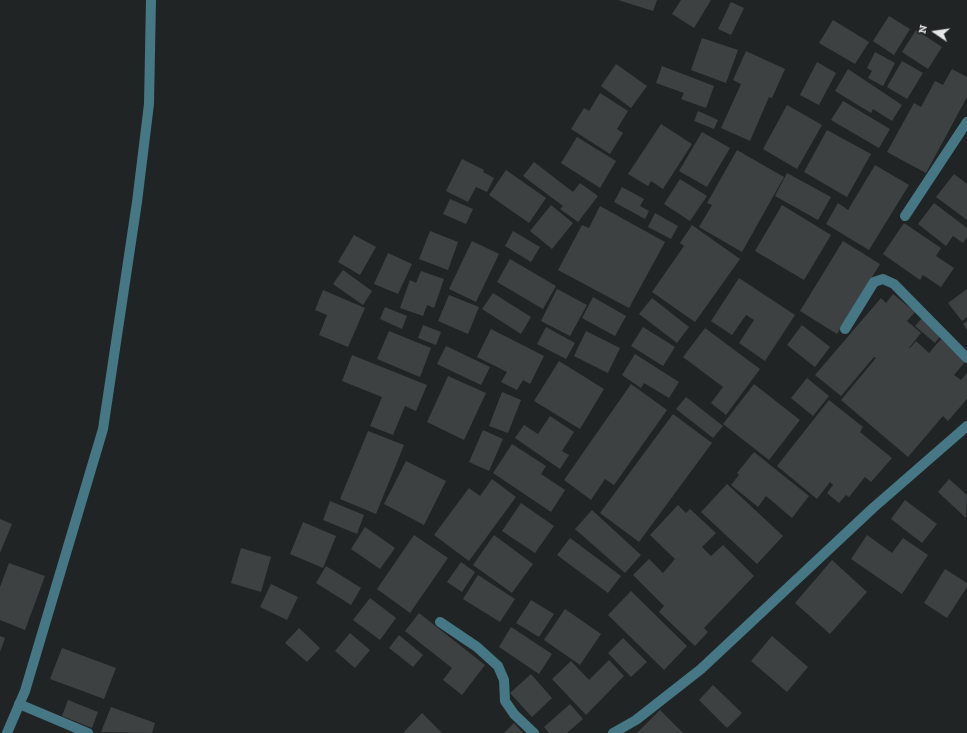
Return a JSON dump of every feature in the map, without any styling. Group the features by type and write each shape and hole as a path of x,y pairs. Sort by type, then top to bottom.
{"street":[{"path":"7,733 25,691 103,429 137,202 149,104 151,0"},
{"path":"905,216 967,122"},
{"path":"844,329 874,282 883,279 894,284 967,358"},
{"path":"612,733 636,720 702,669 873,508 967,426"},
{"path":"440,622 477,647 498,666 504,680 505,701 514,714 534,733"},
{"path":"20,704 88,733"}],"building":[{"path":"618,0 657,0 653,11"},
{"path":"681,0 711,0 694,28 672,14"},
{"path":"731,2 744,8 731,35 718,29"},
{"path":"889,16 910,29 894,55 873,41"},
{"path":"833,20 869,42 855,64 819,43"},
{"path":"916,30 942,47 928,69 902,52"},
{"path":"702,38 738,50 726,83 691,70"},
{"path":"746,51 785,69 772,98 769,97 750,141 721,128 741,84 733,80"},
{"path":"875,52 895,63 883,86 868,78 872,71 867,68"},
{"path":"902,61 923,73 907,99 887,87"},
{"path":"817,62 836,73 819,105 800,95"},
{"path":"616,64 647,86 631,108 601,86"},
{"path":"662,66 714,86 706,108 681,99 684,93 656,83"},
{"path":"848,69 902,105 892,121 873,109 871,113 835,91"},
{"path":"952,69 967,77 967,97 926,173 887,152 914,103 921,107 935,81 943,85"},
{"path":"600,93 628,111 617,129 623,133 610,154 571,129 584,108 589,111"},
{"path":"843,101 890,129 879,148 831,120"},
{"path":"787,105 822,125 797,169 763,149"},
{"path":"698,111 718,120 714,129 694,121"},
{"path":"661,124 692,144 663,189 651,181 648,186 628,174"},
{"path":"827,130 871,154 847,197 804,172"},
{"path":"702,132 730,148 707,187 679,171"},
{"path":"577,137 616,161 600,188 561,163"},
{"path":"737,150 784,177 742,252 699,227 712,205 707,203"},
{"path":"462,159 484,170 483,172 494,178 487,192 476,187 468,202 446,191"},
{"path":"534,162 573,192 580,183 598,196 578,222 560,209 563,206 523,176"},
{"path":"875,165 909,185 869,250 826,224 838,203 848,210"},
{"path":"506,170 546,198 529,223 489,195"},
{"path":"787,173 831,197 818,220 775,196"},
{"path":"954,174 967,184 967,220 936,197"},
{"path":"680,179 707,196 690,221 664,204"},
{"path":"622,187 644,199 640,206 649,211 645,219 614,202"},
{"path":"450,199 473,209 466,224 443,214"},
{"path":"934,203 967,228 967,237 963,243 953,236 946,246 918,224"},
{"path":"551,205 573,223 552,249 530,231"},
{"path":"782,205 831,235 804,280 755,251"},
{"path":"600,206 665,242 629,308 558,270 582,225 589,228"},
{"path":"655,213 678,226 671,239 648,227"},
{"path":"904,223 941,248 936,256 954,268 941,287 923,275 920,280 883,254"},
{"path":"692,225 740,259 695,322 652,292 684,246 680,243"},
{"path":"430,231 458,242 448,270 419,259"},
{"path":"513,231 540,247 531,262 505,246"},
{"path":"354,235 376,247 360,275 338,262"},
{"path":"472,241 499,254 476,302 449,289"},
{"path":"843,241 880,264 837,334 800,311"},
{"path":"388,253 412,264 398,294 374,284"},
{"path":"510,259 556,286 543,309 497,282"},
{"path":"343,270 372,291 363,305 333,284"},
{"path":"421,271 444,279 434,308 427,305 423,316 400,308 410,280 416,283"},
{"path":"739,278 795,315 765,361 739,343 754,320 746,315 732,335 711,321"},
{"path":"557,289 587,305 570,336 541,321"},
{"path":"967,289 967,317 962,321 948,303"},
{"path":"323,290 365,308 348,347 319,335 327,315 315,310"},
{"path":"493,293 531,317 521,334 482,309"},
{"path":"893,294 915,312 907,321 921,333 909,348 916,341 929,353 941,339 966,361 954,375 961,380 967,373 967,399 948,421 943,416 908,457 841,400 876,358 874,357 841,396 815,375 881,298 886,303"},
{"path":"449,295 479,307 468,334 438,321"},
{"path":"593,297 626,316 615,336 582,318"},
{"path":"652,298 689,327 677,343 639,314"},
{"path":"385,307 407,316 402,329 380,319"},
{"path":"922,318 942,334 935,343 915,326"},
{"path":"967,321 967,330 963,324"},
{"path":"423,325 441,332 436,345 418,338"},
{"path":"802,325 830,347 815,367 787,345"},
{"path":"546,327 575,343 566,359 537,344"},
{"path":"643,327 675,347 663,366 631,346"},
{"path":"705,328 760,369 726,415 711,403 723,387 683,357"},
{"path":"491,329 544,356 530,384 523,380 517,390 501,382 507,372 477,357"},
{"path":"389,331 431,348 420,377 377,359"},
{"path":"586,331 620,348 608,373 574,356"},
{"path":"446,346 490,367 481,385 437,364"},
{"path":"635,354 679,382 669,398 644,383 641,388 622,375"},
{"path":"352,355 427,385 416,411 405,406 393,435 370,426 382,397 342,381"},
{"path":"559,361 604,389 580,429 534,401"},
{"path":"448,376 486,393 464,440 427,422"},
{"path":"807,378 829,396 813,416 791,398"},
{"path":"631,384 667,410 614,485 605,479 591,500 564,480"},
{"path":"754,384 800,420 769,460 723,424"},
{"path":"502,392 521,400 508,433 489,426"},
{"path":"686,397 723,426 713,438 676,409"},
{"path":"829,400 863,427 860,432 892,458 871,482 865,477 849,497 846,495 839,503 827,493 833,485 830,482 817,499 777,466"},
{"path":"673,414 712,443 639,542 600,513"},
{"path":"550,416 574,432 562,451 569,455 560,469 515,438 524,425 538,434"},
{"path":"483,430 503,439 489,471 469,462"},
{"path":"368,431 404,445 376,514 340,499"},
{"path":"512,444 546,466 541,474 565,490 551,512 493,473"},
{"path":"754,452 809,496 792,518 766,496 758,507 731,485 739,475 737,473"},
{"path":"406,461 446,481 424,525 384,504"},
{"path":"492,479 516,497 469,561 434,535 469,488 480,496"},
{"path":"949,479 967,495 966,518 938,492"},
{"path":"727,484 783,536 757,564 701,512"},
{"path":"905,500 937,524 922,543 891,519"},
{"path":"330,501 364,515 357,534 323,520"},
{"path":"521,503 554,526 535,553 502,531"},
{"path":"678,505 686,513 690,509 716,533 702,547 711,556 723,545 754,576 704,628 708,632 695,646 659,612 664,606 633,575 649,559 663,573 675,559 650,535"},
{"path":"592,510 641,555 625,573 575,529"},
{"path":"0,519 12,524 0,553"},
{"path":"303,522 336,536 323,568 290,554"},
{"path":"365,527 395,548 380,569 351,549"},
{"path":"414,535 448,558 410,613 377,589"},
{"path":"494,535 533,564 512,593 473,565"},
{"path":"867,535 892,553 903,538 928,555 902,594 851,559"},
{"path":"570,538 621,576 608,593 557,555"},
{"path":"241,548 271,557 261,592 231,583"},
{"path":"832,560 867,592 830,634 795,603"},
{"path":"461,562 475,572 462,592 447,582"},
{"path":"9,563 45,576 25,630 0,620 0,587"},
{"path":"326,566 361,588 351,605 316,583"},
{"path":"945,569 967,583 967,587 947,618 924,603"},
{"path":"478,575 515,599 500,622 463,599"},
{"path":"271,584 298,597 287,620 260,607"},
{"path":"631,591 687,646 664,670 608,615"},
{"path":"370,598 396,618 380,640 353,620"},
{"path":"531,600 554,614 539,637 516,623"},
{"path":"565,609 601,634 580,665 544,640"},
{"path":"419,613 485,665 462,695 443,680 452,668 405,631"},
{"path":"511,627 552,654 539,674 499,647"},
{"path":"299,628 320,648 307,662 285,643"},
{"path":"350,633 370,650 355,668 335,651"},
{"path":"399,635 423,655 413,667 389,648"},
{"path":"0,636 5,638 0,652"},
{"path":"772,636 808,667 787,692 751,661"},
{"path":"623,638 647,662 631,677 608,653"},
{"path":"62,648 116,668 104,699 50,679"},
{"path":"609,660 624,676 586,715 552,679 571,661 589,680"},
{"path":"531,674 552,698 532,717 510,693"},
{"path":"713,685 742,713 727,728 699,700"},
{"path":"68,700 98,712 92,728 62,716"},
{"path":"570,704 583,719 567,733 549,733 544,727"},
{"path":"111,707 155,723 152,733 101,732"},
{"path":"660,710 683,733 637,733"},
{"path":"422,713 442,733 403,733"},
{"path":"514,723 523,733 504,733"}]}
